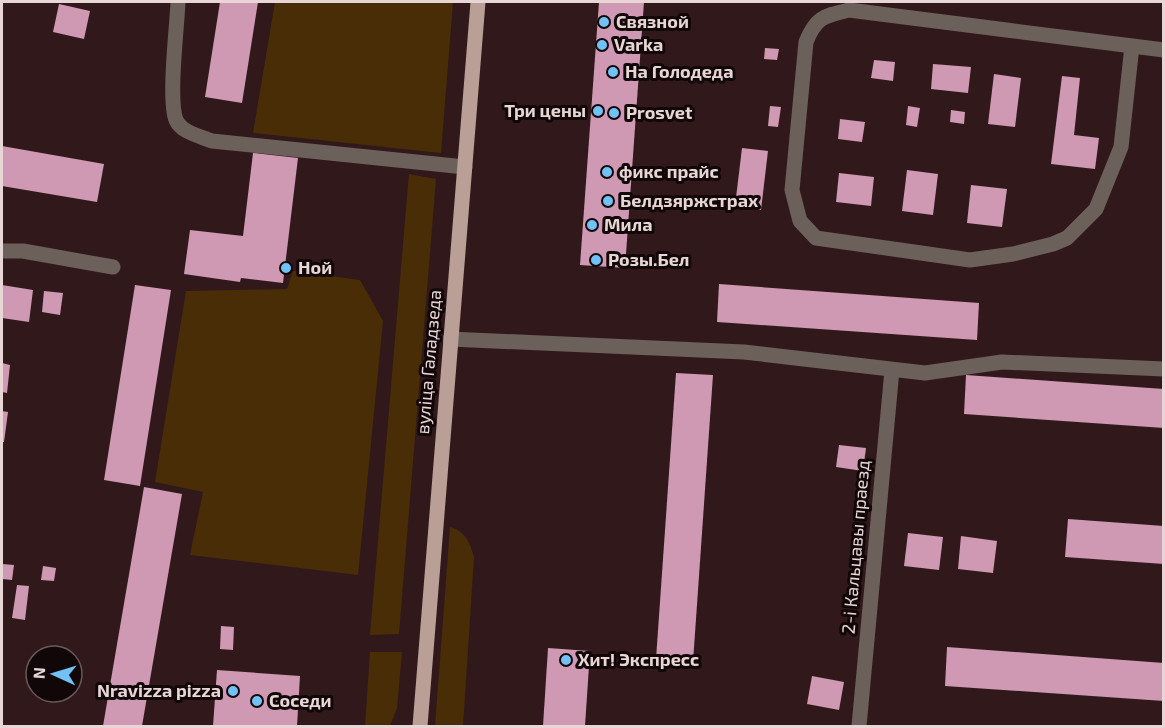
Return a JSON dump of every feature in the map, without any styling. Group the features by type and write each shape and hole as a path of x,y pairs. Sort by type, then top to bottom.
{"main road":[{"name":"вуліца Галадзеда","path":"420,726 478,2"}],"street":[{"path":"178,2 173,99 177,121 189,132 212,141 465,167"},
{"path":"1132,46 1121,147 1096,209 1067,238 1013,254 970,260 816,238 800,221 792,190 806,42 812,26 825,16 849,10 1164,50"},
{"path":"2,251 23,250 113,267"},
{"path":"450,339 744,352 925,374 1002,362 1164,369"},
{"name":"2-і Кальцавы праезд","path":"859,726 892,370"}],"shaded area":[{"path":"275,2 453,2 441,153 253,133"},
{"path":"409,174 436,179 399,634 370,635"},
{"path":"293,271 360,280 383,321 358,575 190,555 203,492 155,482 186,291 287,289"},
{"path":"450,527 460,531 466,538 474,557 463,726 435,726"},
{"path":"370,652 402,652 397,708 390,726 365,726"}],"building":[{"path":"220,2 258,2 242,103 205,97"},
{"path":"599,2 644,2 625,268 580,265"},
{"path":"59,4 90,11 84,39 53,32"},
{"path":"765,48 779,49 777,60 764,59"},
{"path":"874,60 895,62 893,81 871,78"},
{"path":"933,64 971,67 968,93 931,89"},
{"path":"994,74 1021,78 1015,127 988,124"},
{"path":"1062,76 1080,78 1074,135 1099,138 1095,169 1051,164"},
{"path":"770,106 781,107 778,127 768,126"},
{"path":"908,106 920,108 917,127 906,125"},
{"path":"951,110 965,112 964,124 950,122"},
{"path":"840,119 865,122 862,142 838,139"},
{"path":"2,146 104,164 97,202 2,186"},
{"path":"742,148 768,151 761,210 735,206"},
{"path":"253,153 298,158 283,283 241,278 240,282 184,274 190,230 243,236"},
{"path":"907,170 938,174 933,215 902,211"},
{"path":"839,173 874,177 871,206 836,202"},
{"path":"971,185 1007,189 1002,227 967,223"},
{"path":"719,284 979,303 977,340 717,322"},
{"path":"2,285 33,290 29,322 2,318"},
{"path":"135,285 171,290 140,486 104,480"},
{"path":"44,291 63,293 60,315 42,312"},
{"path":"2,363 10,365 7,393 2,392"},
{"path":"676,373 713,375 693,662 656,659"},
{"path":"966,375 1164,389 1164,428 964,414"},
{"path":"2,411 8,412 4,442 2,442"},
{"path":"839,445 866,448 863,471 836,467"},
{"path":"144,487 182,494 142,726 103,726"},
{"path":"1068,519 1164,526 1164,564 1065,557"},
{"path":"908,533 943,537 939,570 904,566"},
{"path":"961,536 997,541 993,573 958,569"},
{"path":"2,564 14,565 12,580 2,579"},
{"path":"43,566 56,568 54,581 41,580"},
{"path":"17,585 29,586 25,620 12,618"},
{"path":"221,626 234,627 233,650 220,649"},
{"path":"947,647 1164,663 1164,701 945,686"},
{"path":"548,648 590,651 585,726 543,726"},
{"name":"Соседи","path":"217,670 300,676 297,726 213,726"},
{"path":"812,676 844,682 839,710 807,704"}],"place":[{"name":"Связной","path":"604,22"},
{"name":"Varka","path":"602,45"},
{"name":"На Голодеда","path":"613,72"},
{"name":"Три цены","path":"598,111"},
{"name":"Prosvet","path":"614,113"},
{"name":"фикс прайс","path":"607,172"},
{"name":"Белдзяржстрах","path":"608,201"},
{"name":"Мила","path":"592,225"},
{"name":"Розы.Бел","path":"596,260"},
{"name":"Ной","path":"286,268"},
{"name":"Хит! Экспресс","path":"566,660"},
{"name":"Nravizza pizza","path":"233,691"},
{"name":"Соседи","path":"257,701"}]}
